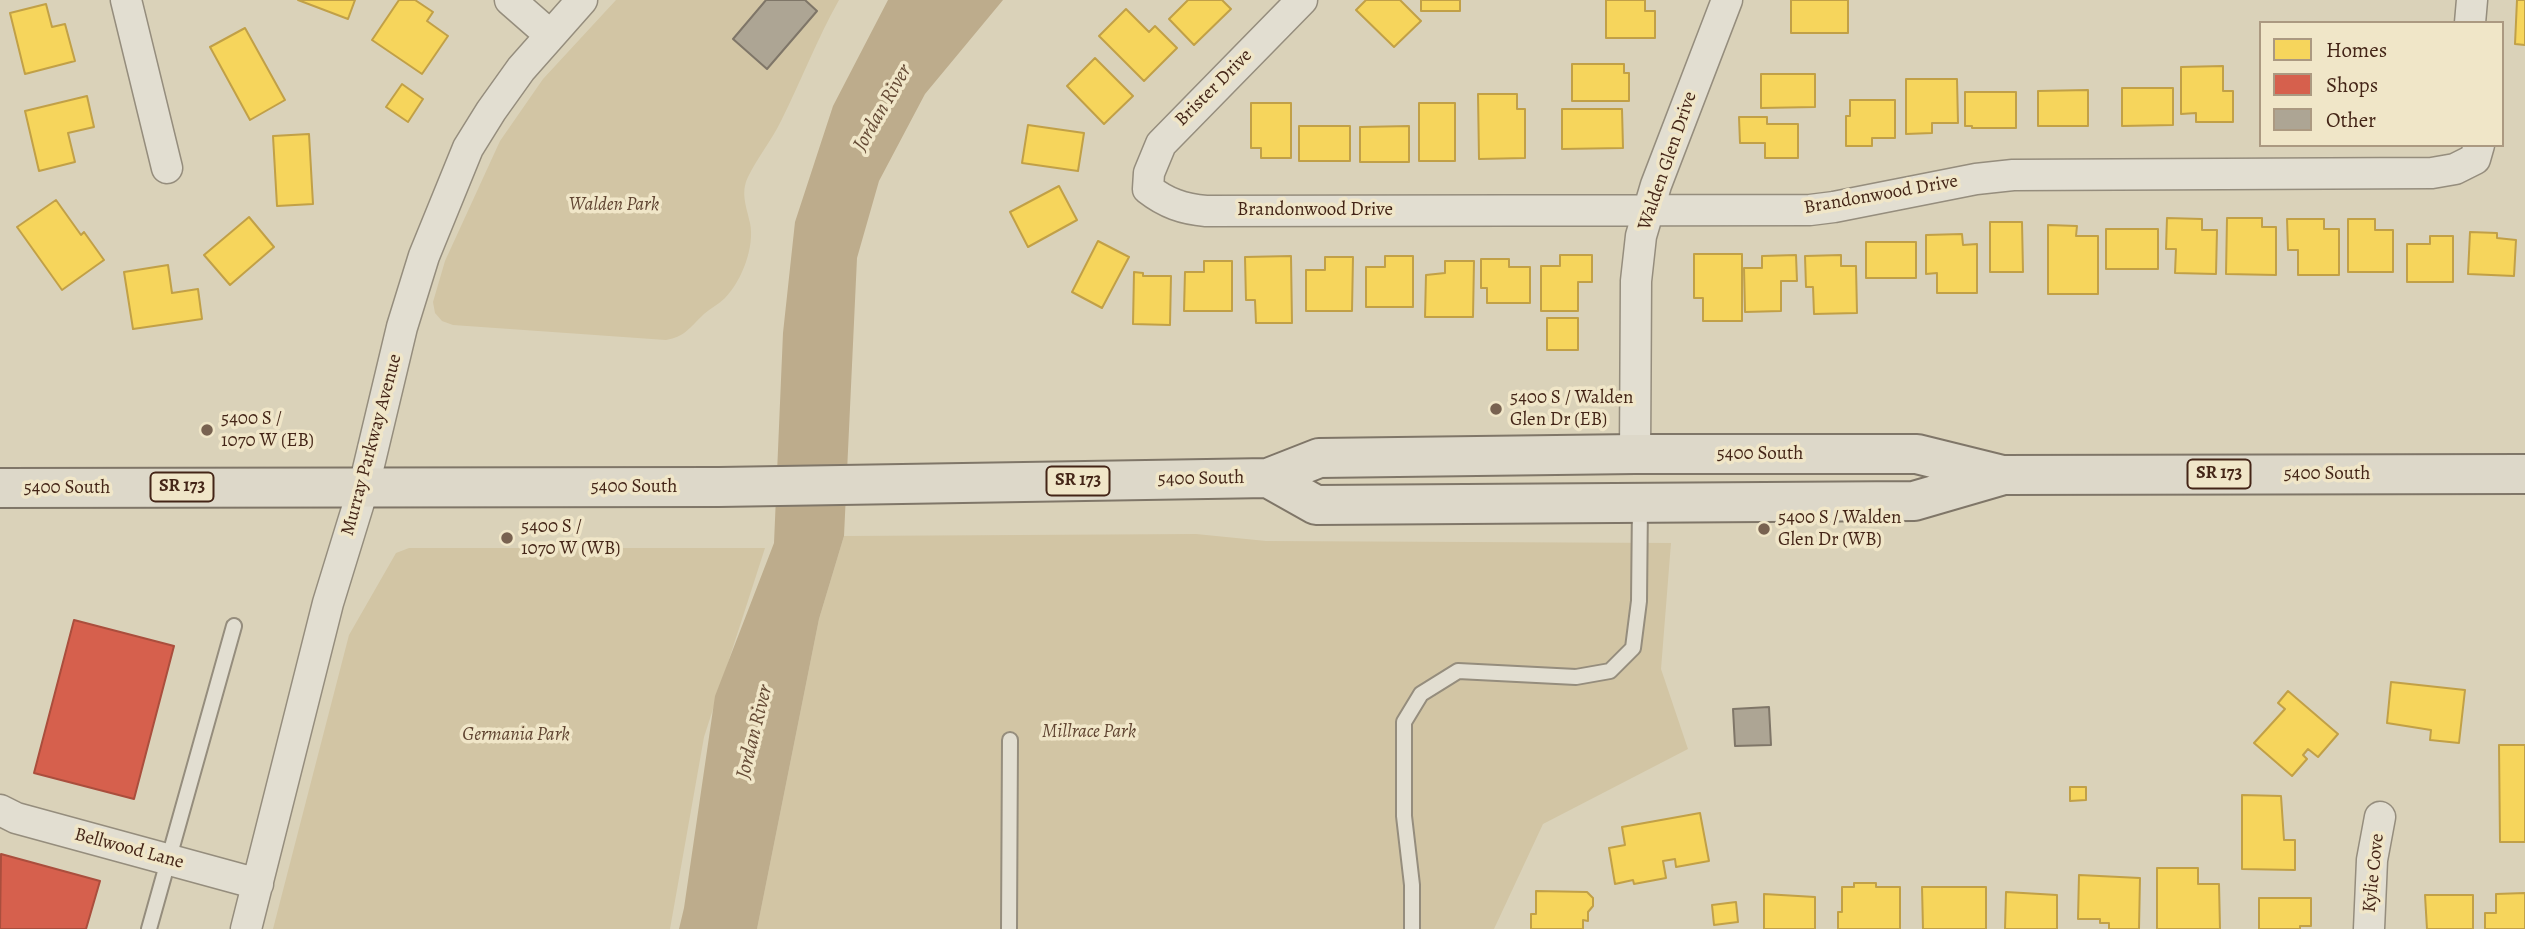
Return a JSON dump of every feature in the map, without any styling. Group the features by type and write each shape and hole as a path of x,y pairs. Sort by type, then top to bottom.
{"main road":[{"name":"5400 South","path":"0,488 719,487 1268,478 1319,458 1635,454 1917,454 2002,475 2525,474"},
{"name":"5400 South","path":"1268,478 1316,505 1640,504 1914,501 2002,475"}],"street":[{"path":"126,0 167,169"},
{"path":"510,0 550,35"},
{"name":"Murray Parkway Avenue","path":"246,929 328,603 364,486 402,327 424,256 468,148 521,69 582,0"},
{"name":"Brister Drive","path":"1148,189 1153,158 1171,132 1302,0"},
{"name":"Walden Glen Drive","path":"1635,454 1638,250 1648,210 1727,0"},
{"path":"2470,21 2472,0"},
{"name":"Brandonwood Drive","path":"1148,189 1175,205 1206,211 1822,209 1976,179 2040,173 2432,173 2466,165 2475,159 2478,147"},
{"name":"Bellwood Lane","path":"0,810 16,818 258,884"},
{"name":"Kylie Cove","path":"2369,929 2372,860 2380,817"}],"lane":[{"path":"1412,929 1412,885 1404,816 1404,722 1421,694 1458,671 1576,677 1610,671 1633,648 1639,601 1640,504"},
{"path":"149,929 234,626"},
{"path":"1009,929 1010,740"}],"green space":[{"name":"Walden Park","path":"616,0 839,0 781,121 746,183 744,195 751,242 742,273 725,298 687,331 666,340 453,325 442,321 435,313 433,302 445,261 500,141 543,79"},
{"name":"Millrace Park","path":"1196,534 1266,541 1671,543 1661,669 1688,749 1543,824 1494,929 757,929 819,619 844,536"},
{"name":"Germania Park","path":"409,548 765,548 704,737 670,929 273,929 349,635 396,553"}],"water":[{"name":"Jordan River","path":"888,0 1003,0 925,94 879,181 857,258 844,536 819,619 757,929 679,929 715,696 774,543 783,333 795,222 833,106"}],"building: Homes":[{"path":"298,0 355,0 348,19"},
{"path":"399,0 415,0 433,12 427,21 448,36 422,74 372,40"},
{"path":"1188,0 1222,0 1231,9 1194,45 1169,19"},
{"path":"1366,0 1400,0 1421,21 1394,47 1356,10"},
{"path":"1421,0 1460,0 1460,11 1421,11"},
{"path":"1606,0 1645,0 1645,11 1655,11 1655,38 1606,38"},
{"path":"1791,0 1848,0 1848,33 1791,33"},
{"path":"2517,0 2525,0 2525,45 2515,44"},
{"path":"46,4 52,27 65,24 75,61 25,74 10,13"},
{"path":"1126,9 1149,32 1155,26 1177,48 1144,81 1099,36"},
{"path":"245,28 285,100 250,120 210,47"},
{"path":"1095,58 1133,96 1104,124 1067,86"},
{"path":"1572,64 1624,64 1624,73 1629,73 1629,101 1572,101"},
{"path":"2223,66 2223,91 2233,91 2233,122 2196,122 2196,113 2181,114 2181,67"},
{"path":"1761,74 1815,74 1815,107 1761,108"},
{"path":"1906,79 1957,79 1958,123 1932,123 1932,133 1906,134"},
{"path":"402,84 423,99 408,122 386,107"},
{"path":"2122,88 2173,88 2173,125 2122,126"},
{"path":"2088,90 2088,126 2038,126 2038,91"},
{"path":"1965,92 2016,92 2016,128 1965,126"},
{"path":"1478,94 1517,94 1517,109 1525,109 1525,158 1479,159"},
{"path":"87,96 94,127 68,133 75,162 39,171 25,111"},
{"path":"1850,100 1895,100 1895,138 1872,138 1872,146 1846,146 1846,116 1850,116"},
{"path":"1251,103 1291,103 1291,158 1261,158 1261,148 1251,148"},
{"path":"1419,103 1455,103 1455,161 1419,161"},
{"path":"1562,109 1622,109 1623,148 1562,149"},
{"path":"1739,117 1767,117 1767,124 1798,124 1798,158 1765,158 1765,143 1740,143"},
{"path":"1028,125 1084,133 1078,171 1022,163"},
{"path":"1299,126 1350,126 1350,161 1299,161"},
{"path":"1409,126 1409,162 1360,162 1360,127"},
{"path":"309,134 313,204 277,206 273,136"},
{"path":"1059,186 1077,220 1028,247 1010,212"},
{"path":"56,200 81,235 84,232 104,260 62,290 17,227"},
{"path":"249,217 274,247 230,285 204,255"},
{"path":"2167,218 2202,219 2202,230 2217,230 2216,274 2175,273 2176,249 2166,249"},
{"path":"2227,218 2262,218 2262,227 2276,227 2276,275 2226,274"},
{"path":"2287,219 2324,219 2324,229 2339,229 2339,275 2298,275 2298,250 2288,250"},
{"path":"2348,219 2375,219 2375,230 2393,230 2393,272 2348,272"},
{"path":"1990,222 2022,222 2023,272 1990,272"},
{"path":"2048,225 2077,226 2076,236 2098,236 2098,294 2048,294"},
{"path":"2106,229 2158,229 2158,269 2106,269"},
{"path":"2470,232 2497,233 2497,238 2516,240 2514,276 2468,274"},
{"path":"1962,234 1963,245 1977,244 1977,293 1937,293 1937,273 1926,274 1926,235"},
{"path":"2430,236 2453,236 2453,282 2407,282 2407,244 2430,244"},
{"path":"1098,241 1129,257 1102,308 1072,292"},
{"path":"1866,242 1916,242 1916,278 1866,278"},
{"path":"1694,254 1742,254 1742,321 1703,321 1703,298 1694,298"},
{"path":"1560,255 1592,255 1592,282 1578,282 1578,311 1541,311 1541,266 1560,266"},
{"path":"1796,255 1797,281 1781,281 1781,311 1745,312 1744,268 1762,268 1762,256"},
{"path":"1841,255 1841,266 1856,266 1857,313 1814,314 1813,287 1806,287 1805,256"},
{"path":"1291,256 1292,323 1256,323 1255,300 1246,300 1245,257"},
{"path":"1385,256 1413,256 1413,307 1366,307 1366,267 1385,267"},
{"path":"1325,257 1353,257 1352,311 1306,311 1306,270 1325,270"},
{"path":"1481,259 1509,259 1509,267 1530,267 1530,303 1487,303 1487,288 1481,288"},
{"path":"1204,261 1232,261 1232,311 1184,311 1185,272 1204,272"},
{"path":"1445,261 1474,261 1473,317 1425,317 1426,275 1445,273"},
{"path":"168,265 172,293 198,289 202,319 133,329 124,272"},
{"path":"1134,272 1143,273 1143,276 1171,276 1170,325 1133,324"},
{"path":"1547,318 1578,318 1578,350 1547,350"},
{"path":"2391,682 2465,690 2459,743 2430,740 2431,730 2387,723"},
{"path":"2288,691 2338,734 2318,757 2308,749 2303,755 2307,759 2292,776 2254,743 2285,709 2278,703"},
{"path":"2499,745 2525,745 2525,842 2500,842"},
{"path":"2070,787 2086,787 2086,800 2070,801"},
{"path":"2242,795 2281,796 2284,840 2295,840 2295,870 2242,869"},
{"path":"1700,813 1709,861 1676,867 1675,859 1663,861 1666,878 1634,884 1633,880 1615,884 1609,848 1625,845 1622,827"},
{"path":"2157,868 2198,868 2198,884 2219,884 2220,929 2157,929"},
{"path":"2079,875 2140,878 2139,929 2109,929 2109,923 2100,923 2100,919 2078,919"},
{"path":"1854,883 1900,887 1900,929 1838,929 1838,912 1842,912 1842,887 1854,887"},
{"path":"1922,887 1986,887 1986,929 1923,929"},
{"path":"1536,891 1587,892 1593,898 1593,906 1588,912 1588,921 1583,920 1583,929 1531,929 1531,914 1536,914"},
{"path":"2006,892 2057,895 2057,929 2005,929"},
{"path":"2525,893 2525,929 2485,929 2485,913 2496,913 2496,894"},
{"path":"1764,894 1815,897 1815,929 1764,929"},
{"path":"2425,895 2473,895 2473,929 2427,929"},
{"path":"2259,898 2311,898 2311,926 2300,926 2300,929 2259,929"},
{"path":"1736,902 1738,922 1714,925 1712,905"}],"building: Shops":[{"path":"74,620 174,646 134,799 34,773"},
{"path":"1,854 100,881 86,929 0,929"}],"building: Other":[{"path":"766,0 805,0 817,11 767,69 733,39"},
{"path":"1769,707 1771,745 1735,746 1733,709"}],"place":[{"name":"5400 S / Walden Glen Dr (EB)","path":"1496,409"},
{"name":"5400 S / 1070 W (EB)","path":"207,430"},
{"name":"5400 S / Walden Glen Dr (WB)","path":"1764,529"},
{"name":"5400 S / 1070 W (WB)","path":"507,538"}]}
